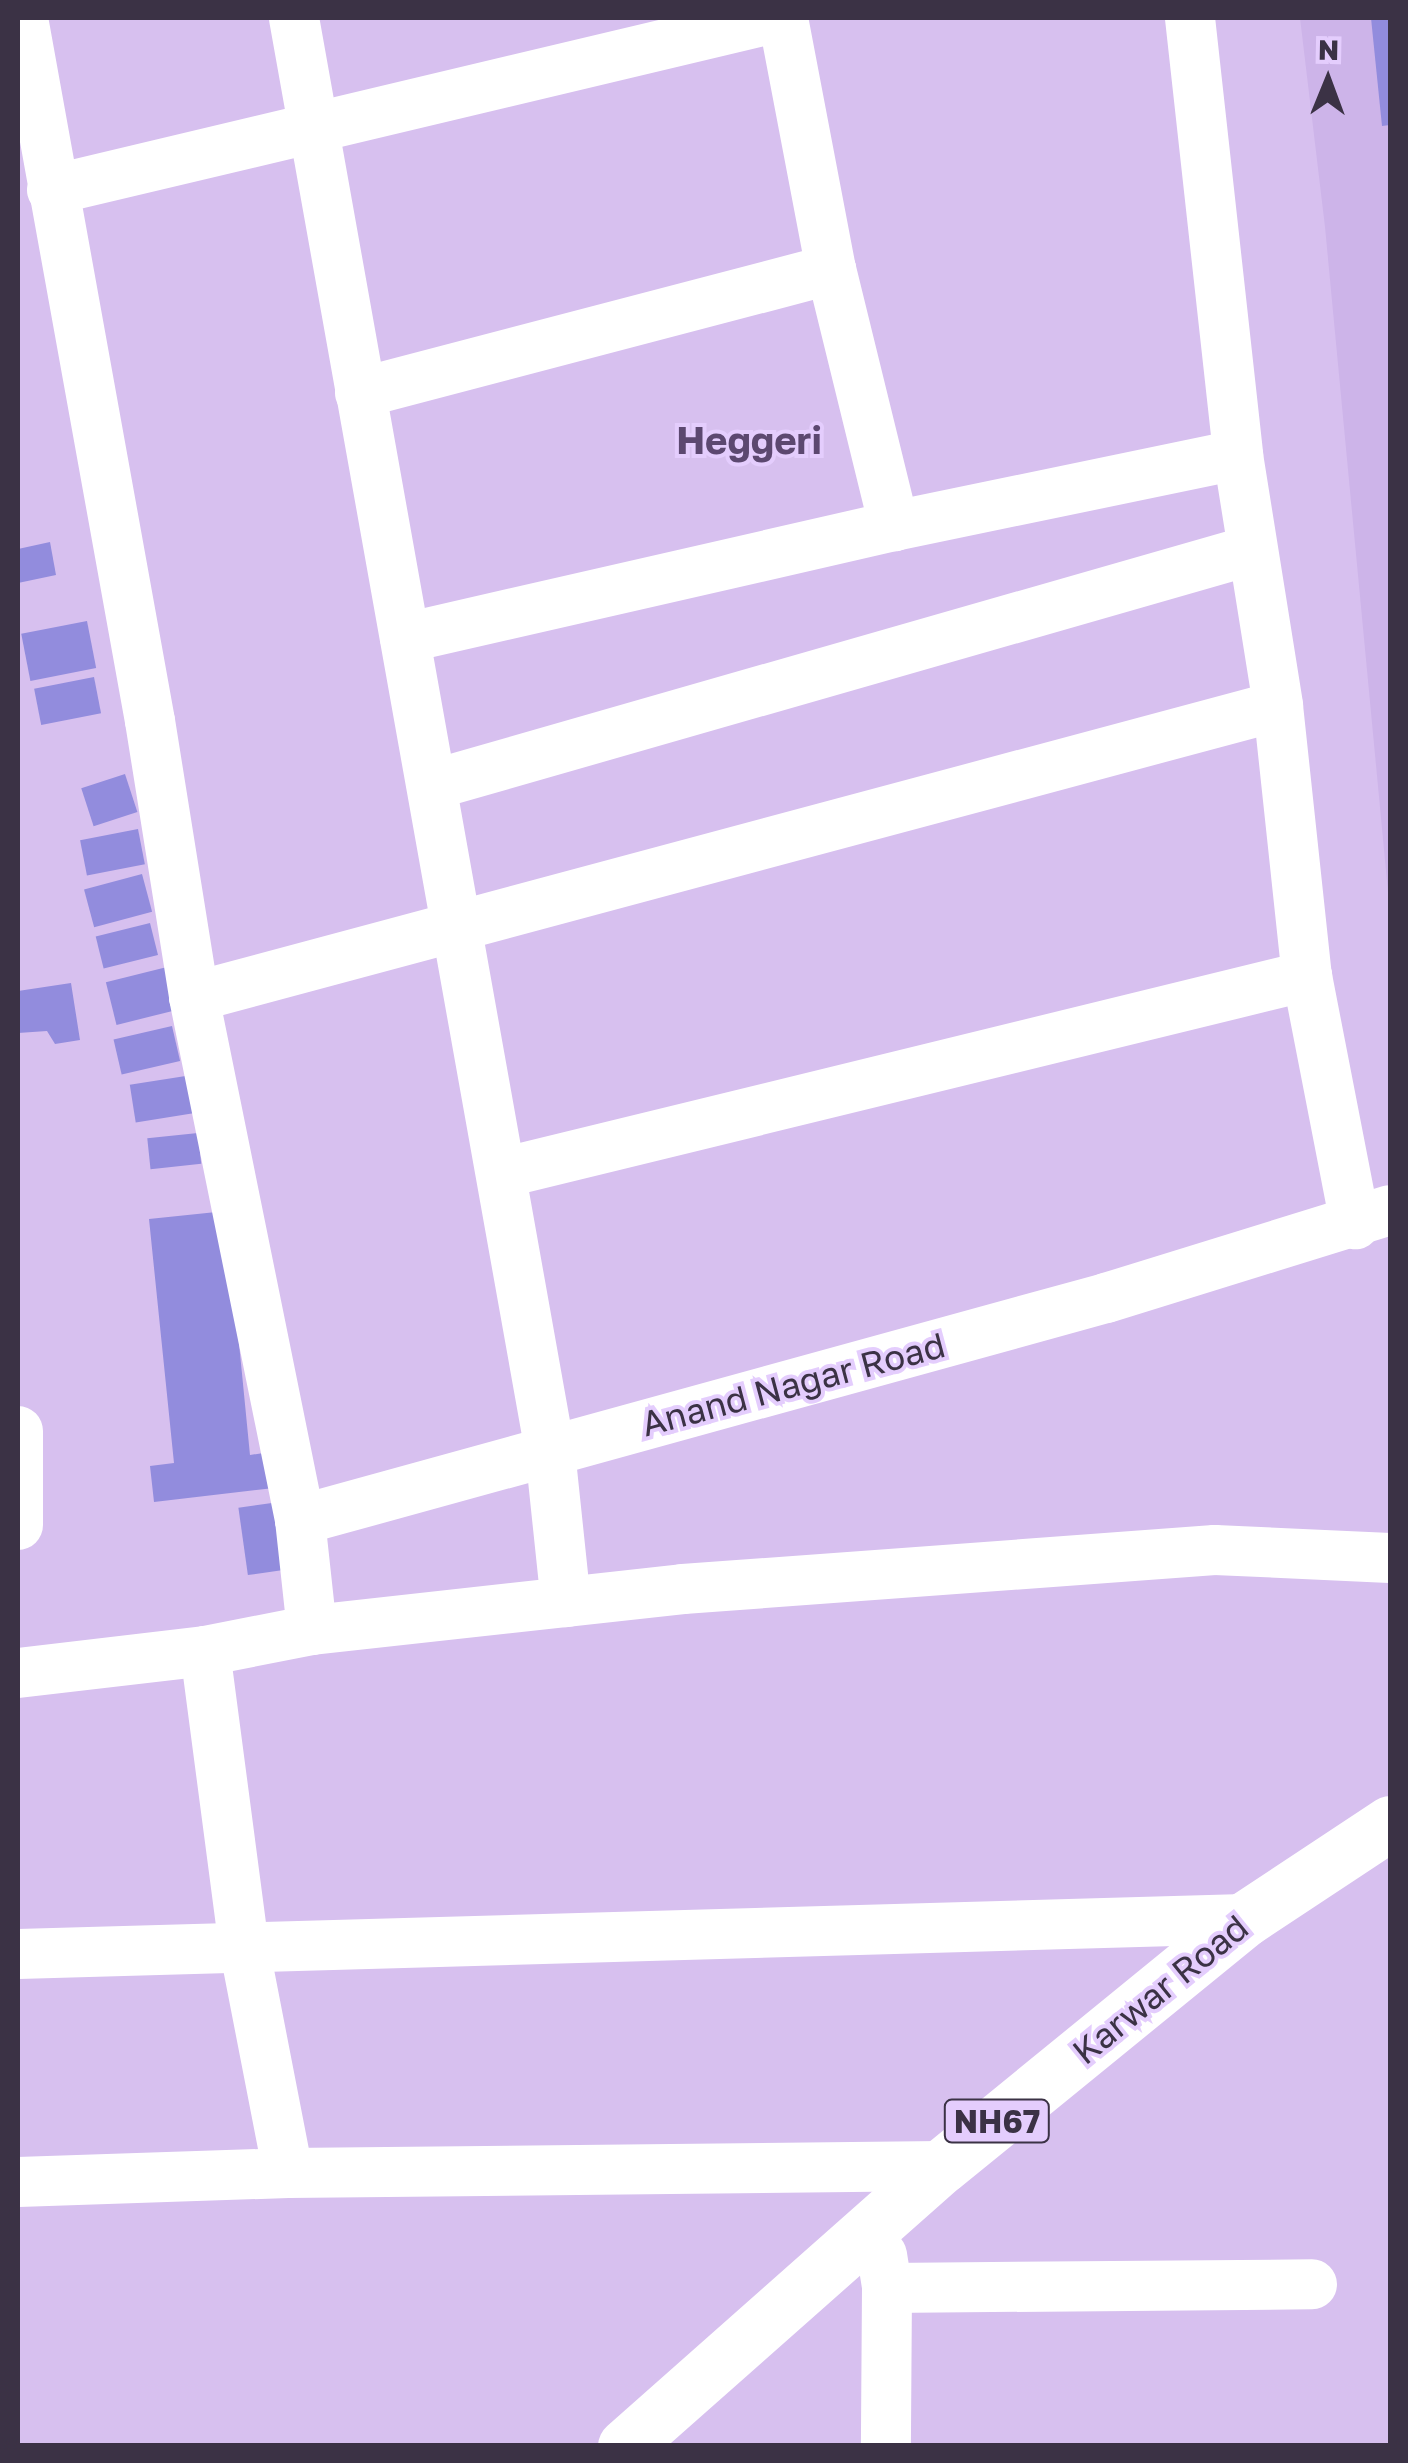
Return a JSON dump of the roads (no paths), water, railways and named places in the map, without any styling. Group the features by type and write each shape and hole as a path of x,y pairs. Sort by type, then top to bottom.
{"highway":[{"name":"Karwar Road","path":"625,2446 942,2166 1245,1919 1390,1823"}],"street":[{"path":"23,18 150,721 194,997 300,1520 312,1630"},
{"path":"294,18 550,1451 566,1602"},
{"path":"52,190 314,131 774,18"},
{"path":"783,18 831,269 894,526"},
{"path":"1190,18 1238,455 1278,706 1308,976 1373,1217"},
{"path":"360,393 831,269"},
{"path":"405,638 894,526 1238,455"},
{"path":"432,785 1252,550"},
{"path":"194,997 1278,706"},
{"path":"502,1174 1308,976"},
{"name":"Anand Nagar Road","path":"300,1520 1373,1217"},
{"path":"18,1431 18,1525"},
{"path":"18,1673 205,1651 312,1630 566,1602 1215,1550 1390,1558"},
{"path":"205,1651 244,1946 288,2173"},
{"path":"18,1954 1245,1919"},
{"path":"18,2182 288,2173 942,2166"},
{"path":"878,2226 886,2288 886,2446"},
{"path":"886,2288 1312,2284"}],"district":[{"name":"Heggeri","path":"749,440"}]}
